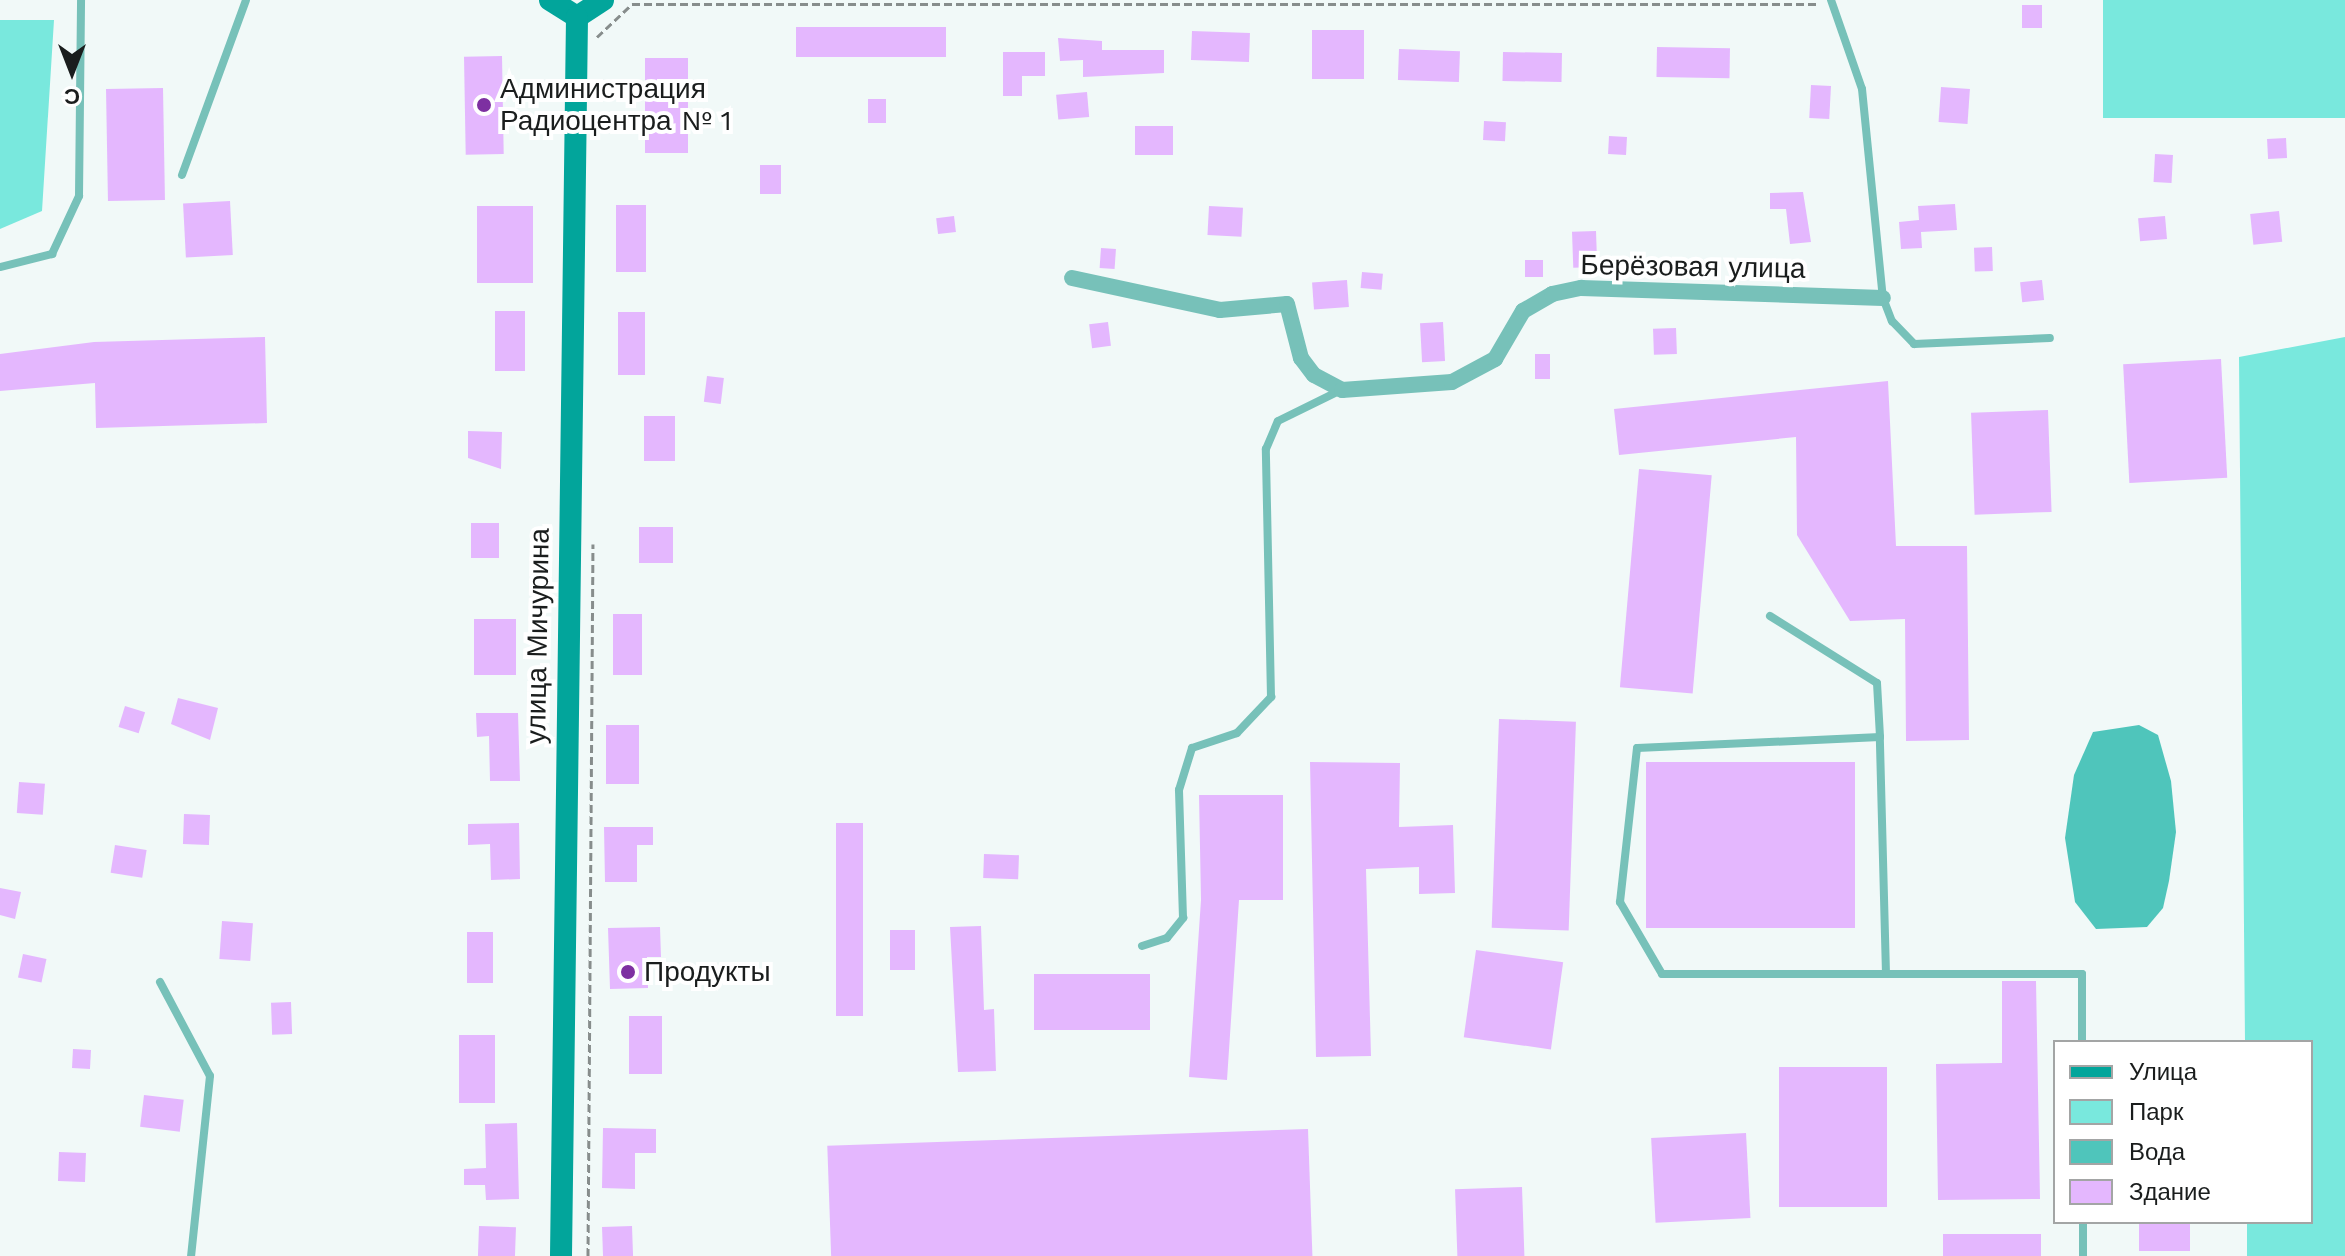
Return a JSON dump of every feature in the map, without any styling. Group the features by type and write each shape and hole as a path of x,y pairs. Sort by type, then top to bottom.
{"street":[{"path":"550,0 577,17 603,0"},
{"name":"улица Мичурина","path":"561,1256 577,17"},
{"path":"1072,278 1220,310 1287,304 1301,358 1314,375 1342,390"},
{"name":"Берёзовая улица","path":"1342,390 1452,382 1495,359 1523,311 1552,294 1581,288 1883,298"}],"lane":[{"path":"0,267 52,254 79,196 81,0"},
{"path":"182,175 246,0"},
{"path":"1832,2 1862,89 1883,298 1892,321 1914,344 2050,338"},
{"path":"1142,946 1167,938 1183,918 1179,790 1192,748 1237,733 1271,697 1266,449 1278,421 1342,390"},
{"path":"1770,616 1877,683 1886,974"},
{"path":"1880,737 1637,748 1620,902 1662,974 2082,974 2082,1040"},
{"path":"160,982 210,1076 191,1256"},
{"path":"2083,1224 2083,1256"}],"path":[{"path":"595,53 595,38 632,4 1832,2"},
{"path":"588,1256 593,528"}],"green space":[{"path":"2103,0 2345,0 2345,118 2103,118"},
{"path":"0,20 54,20 42,211 0,229"},
{"path":"2345,337 2345,1256 2247,1256 2247,1224 2313,1224 2313,1040 2245,1040 2239,357"}],"water":[{"path":"2139,725 2158,735 2171,781 2176,832 2169,881 2163,908 2147,927 2096,929 2075,902 2065,838 2074,775 2093,732"}],"building":[{"path":"2022,5 2042,5 2042,28 2022,28"},
{"path":"796,27 946,27 946,57 796,57"},
{"path":"1312,30 1364,30 1364,79 1312,79"},
{"path":"1192,31 1250,33 1249,62 1191,60"},
{"path":"1058,38 1102,41 1102,50 1164,50 1164,73 1083,77 1083,60 1060,61"},
{"path":"1657,47 1730,48 1729,78 1656,77"},
{"path":"1399,49 1460,51 1459,82 1398,80"},
{"path":"1003,52 1045,52 1045,76 1022,76 1022,96 1003,96"},
{"path":"1503,52 1562,53 1561,82 1502,81"},
{"name":"Администрация Радиоцентра № 1","path":"502,56 504,154 466,155 464,57"},
{"path":"645,58 688,58 688,153 645,153"},
{"path":"1811,85 1831,86 1829,119 1809,118"},
{"path":"1941,87 1970,89 1967,124 1939,122"},
{"path":"163,88 165,200 108,201 106,89"},
{"path":"1087,92 1089,117 1058,120 1056,95"},
{"path":"868,99 886,99 886,123 868,123"},
{"path":"1484,121 1506,122 1505,141 1483,140"},
{"path":"1135,126 1173,126 1173,155 1135,155"},
{"path":"1609,136 1627,137 1626,155 1608,154"},
{"path":"2286,138 2287,158 2268,159 2267,139"},
{"path":"2155,154 2173,155 2172,183 2154,182"},
{"path":"760,165 781,165 781,194 760,194"},
{"path":"1803,192 1811,242 1790,244 1786,209 1770,209 1770,193"},
{"path":"230,201 233,255 186,257 183,203"},
{"path":"1955,204 1957,230 1921,232 1922,248 1901,249 1899,222 1919,220 1918,206"},
{"path":"616,205 646,205 646,272 616,272"},
{"path":"477,206 533,206 533,283 477,283"},
{"path":"1209,206 1243,208 1241,237 1207,235"},
{"path":"2279,211 2282,242 2253,245 2250,214"},
{"path":"954,216 956,232 938,234 936,218"},
{"path":"2165,216 2167,239 2140,241 2138,218"},
{"path":"1596,231 1597,267 1573,268 1572,232"},
{"path":"1992,247 1993,271 1975,272 1974,248"},
{"path":"1101,248 1116,249 1115,269 1100,268"},
{"path":"1525,260 1543,260 1543,277 1525,277"},
{"path":"1362,272 1383,274 1382,290 1361,288"},
{"path":"1347,280 1349,307 1314,309 1312,282"},
{"path":"2042,280 2044,300 2022,302 2020,282"},
{"path":"495,311 525,311 525,371 495,371"},
{"path":"618,312 645,312 645,375 618,375"},
{"path":"1108,322 1111,346 1092,348 1089,324"},
{"path":"1443,322 1445,361 1422,362 1420,323"},
{"path":"1676,328 1677,354 1654,355 1653,329"},
{"path":"265,337 267,423 96,428 95,383 0,391 0,354 94,342"},
{"path":"1535,354 1550,354 1550,379 1535,379"},
{"path":"2221,359 2227,478 2129,483 2123,364"},
{"path":"707,376 724,378 721,404 704,402"},
{"path":"1888,381 1896,546 1967,546 1969,740 1906,741 1905,619 1850,621 1797,535 1796,437 1619,455 1614,409"},
{"path":"2048,410 2052,512 1975,515 1971,413"},
{"path":"644,416 675,416 675,461 644,461"},
{"path":"468,431 502,432 501,469 468,458"},
{"path":"1639,469 1712,475 1693,694 1620,687"},
{"path":"471,523 499,523 499,558 471,558"},
{"path":"639,527 673,527 673,563 639,563"},
{"path":"613,614 642,614 642,675 613,675"},
{"path":"474,619 516,619 516,675 474,675"},
{"path":"178,698 218,708 210,740 171,724"},
{"path":"125,706 145,712 139,733 119,727"},
{"path":"476,713 518,713 520,781 490,781 489,736 477,737"},
{"path":"1499,719 1576,722 1569,931 1492,928"},
{"path":"606,725 639,725 639,784 606,784"},
{"path":"1310,762 1400,763 1399,827 1453,825 1455,893 1419,894 1419,867 1366,869 1371,1056 1316,1057"},
{"path":"1646,762 1855,762 1855,928 1646,928"},
{"path":"19,782 45,784 43,815 17,813"},
{"path":"1199,795 1283,795 1283,900 1239,900 1227,1080 1189,1077 1201,900"},
{"path":"184,814 210,815 209,845 183,844"},
{"path":"519,823 520,879 491,880 490,844 468,845 468,824"},
{"path":"836,823 863,823 863,1016 836,1016"},
{"path":"604,827 653,827 653,845 637,845 637,882 605,882"},
{"path":"115,845 147,850 142,878 111,873"},
{"path":"984,854 1019,855 1018,879 983,878"},
{"path":"0,888 21,892 15,919 0,915"},
{"path":"222,921 253,923 250,961 219,959"},
{"path":"981,926 984,1010 994,1009 996,1071 958,1072 950,927"},
{"name":"Продукты","path":"660,927 661,957 647,957 648,988 610,989 608,928"},
{"path":"890,930 915,930 915,970 890,970"},
{"path":"467,932 493,932 493,983 467,983"},
{"path":"1476,950 1563,962 1551,1049 1464,1037"},
{"path":"23,954 46,959 41,982 18,977"},
{"path":"1034,974 1150,974 1150,1030 1034,1030"},
{"path":"2002,981 2036,981 2040,1199 1938,1200 1936,1064 2002,1063"},
{"path":"291,1002 292,1034 272,1035 271,1003"},
{"path":"629,1016 662,1016 662,1074 629,1074"},
{"path":"459,1035 495,1035 495,1103 459,1103"},
{"path":"73,1049 91,1050 90,1069 72,1068"},
{"path":"1779,1067 1887,1067 1887,1207 1779,1207"},
{"path":"144,1095 184,1100 180,1132 140,1127"},
{"path":"517,1123 519,1199 486,1200 485,1185 464,1185 464,1169 486,1168 485,1124"},
{"path":"603,1128 656,1129 656,1153 635,1153 635,1189 602,1188"},
{"path":"1308,1129 1312,1256 831,1256 827,1146"},
{"path":"1746,1133 1750,1218 1656,1223 1651,1138"},
{"path":"59,1152 86,1153 85,1182 58,1181"},
{"path":"1522,1187 1524,1256 1457,1256 1455,1189"},
{"path":"2139,1224 2190,1224 2190,1251 2139,1251"},
{"path":"479,1226 516,1227 515,1256 478,1256"},
{"path":"632,1226 633,1256 603,1256 602,1227"},
{"path":"1943,1234 2041,1234 2041,1256 1943,1256"}],"place":[{"name":"Администрация Радиоцентра № 1","path":"484,105"},
{"name":"Продукты","path":"628,972"}]}
